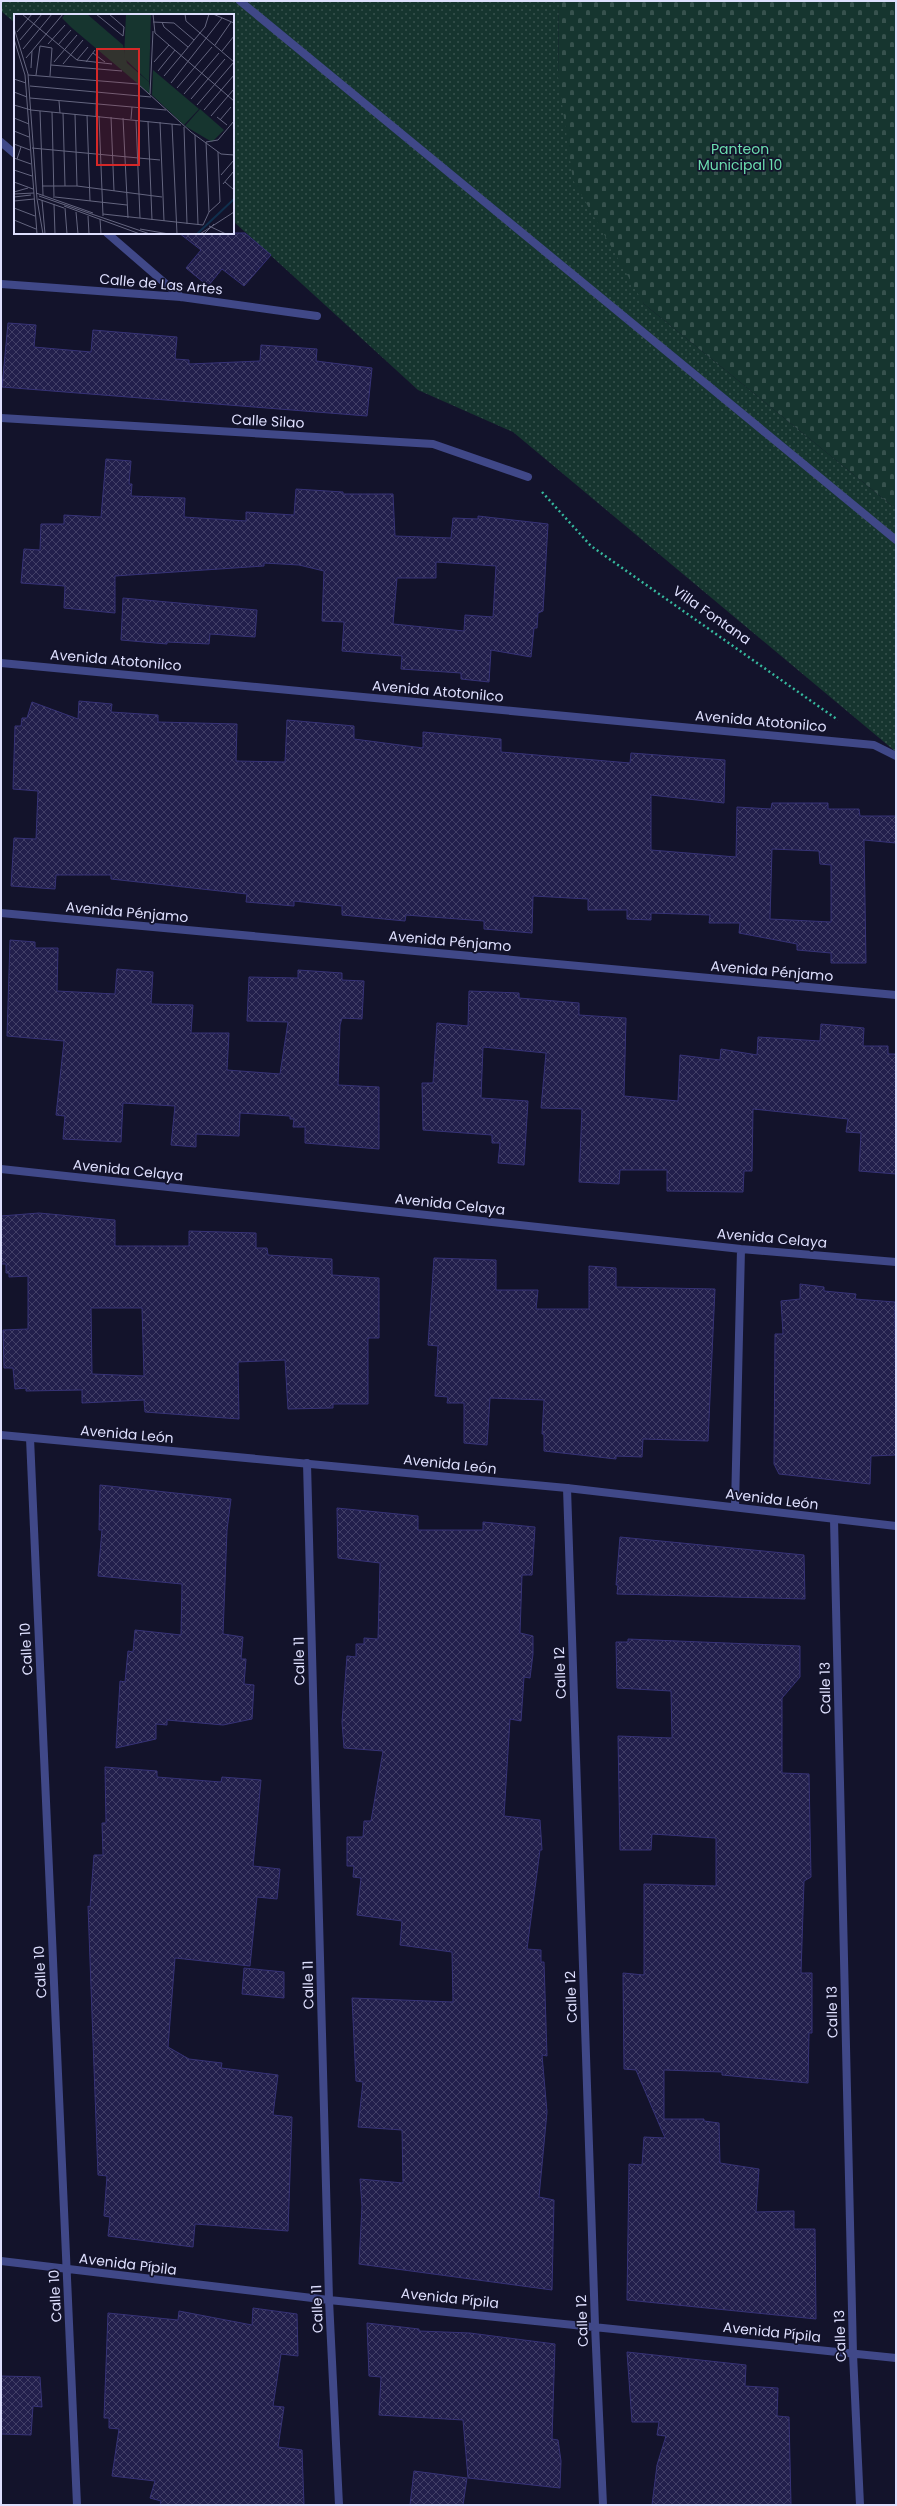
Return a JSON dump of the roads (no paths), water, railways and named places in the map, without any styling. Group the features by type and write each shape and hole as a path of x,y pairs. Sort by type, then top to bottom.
{"street":[{"path":"240,1 896,540"},
{"path":"1,142 14,153"},
{"path":"108,234 181,297"},
{"name":"Calle de Las Artes","path":"1,284 181,297 318,316"},
{"name":"Calle Silao","path":"1,418 433,444 528,477"},
{"name":"Avenida Atotonilco","path":"1,663 874,745 896,756"},
{"name":"Avenida Pénjamo","path":"1,913 896,995"},
{"name":"Avenida Celaya","path":"1,1169 741,1249 896,1262"},
{"path":"735,1507 741,1249"},
{"name":"Avenida León","path":"1,1435 567,1488 896,1526"},
{"name":"Calle 10","path":"30,1438 77,2505"},
{"name":"Calle 11","path":"307,1463 329,2300 339,2505"},
{"name":"Calle 12","path":"567,1488 595,2326 603,2505"},
{"name":"Calle 13","path":"834,1519 853,2354 860,2505"},
{"name":"Avenida Pípila","path":"1,2261 66,2270 329,2300 595,2326 896,2358"}],"park label":[{"name":"Panteon Municipal 10","path":"740,158"}]}
